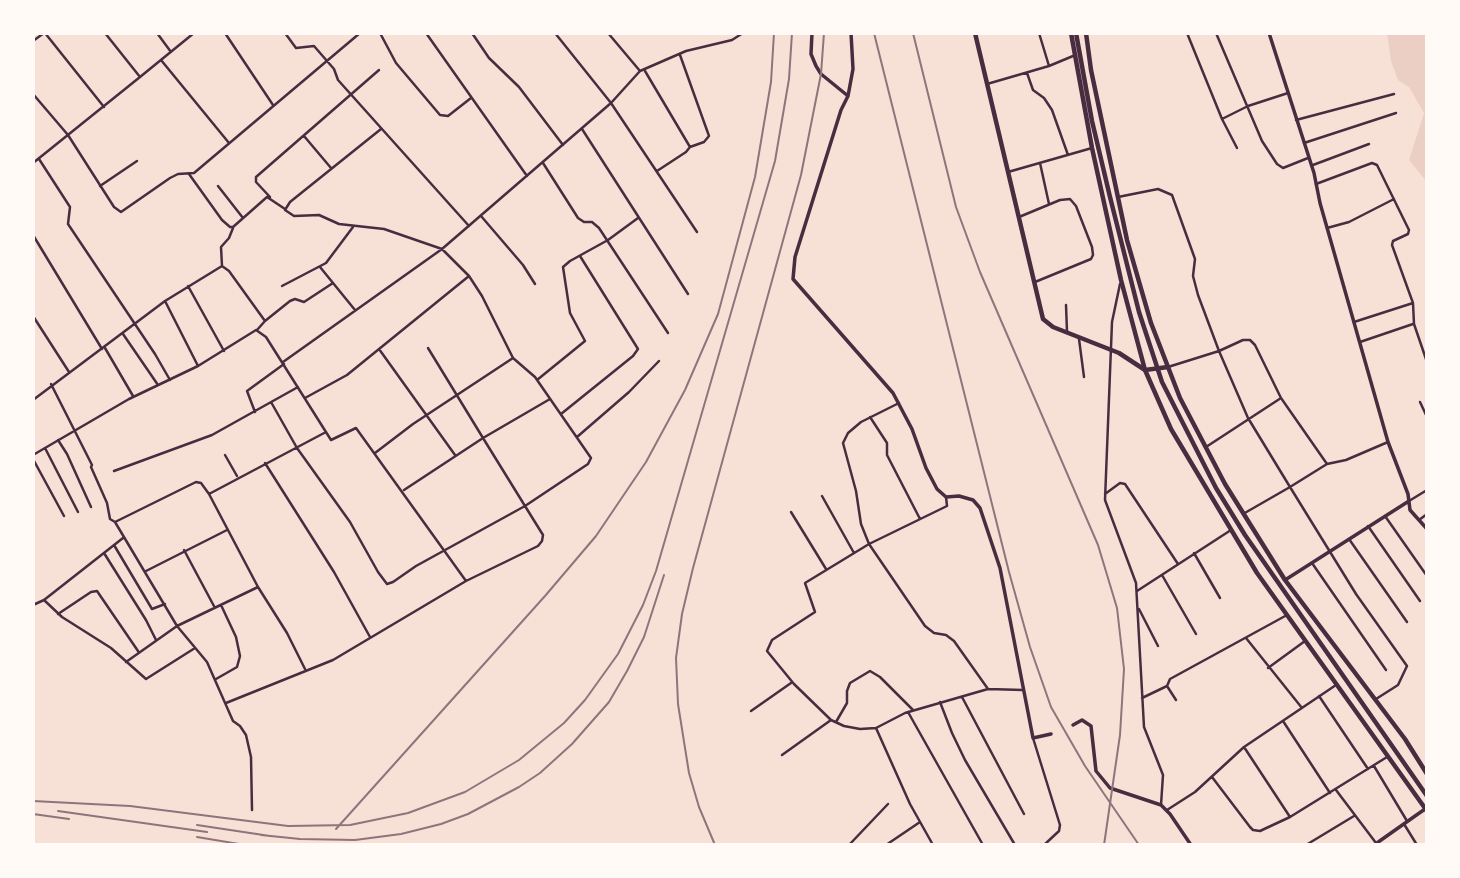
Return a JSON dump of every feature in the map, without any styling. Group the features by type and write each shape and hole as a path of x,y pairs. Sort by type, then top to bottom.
{"main road":[{"path":"975,33 1043,319 1049,326 1111,350 1145,370 1168,367"},
{"path":"1071,33 1073,56 1121,280 1145,370 1171,429 1286,615 1426,809"},
{"path":"1076,33 1092,121 1110,197 1139,312 1157,369 1193,446 1245,535 1427,796"},
{"path":"1086,33 1091,70 1118,197 1151,323 1180,398 1243,514 1284,580 1405,739 1427,774"}],"street":[{"path":"33,41 44,33 104,108"},
{"path":"105,33 140,78"},
{"path":"157,33 171,52"},
{"path":"33,163 194,33"},
{"path":"225,33 273,106"},
{"path":"285,33 296,48 314,46 334,69 338,80 468,226"},
{"path":"34,96 68,135 116,210 121,212 170,178 198,170 360,33"},
{"path":"380,33 396,63 440,115 448,116 471,97"},
{"path":"426,33 527,177"},
{"path":"472,33 489,58 519,87 563,145"},
{"path":"555,33 611,103 697,232"},
{"path":"608,33 642,70 690,147"},
{"path":"255,412 247,395 248,389 442,249 582,129 642,70 679,54 732,40 743,33"},
{"path":"812,33 811,54 816,66 821,74 848,96"},
{"path":"850,33 853,69 848,96 841,110 795,257 793,279 880,376 899,403 937,489 946,496 973,500 980,508 1000,568 1033,738 1060,825 1059,831 1044,845"},
{"path":"1039,33 1049,66"},
{"path":"1187,33 1222,119 1237,148"},
{"path":"1216,33 1262,141 1280,167 1288,167 1309,158"},
{"path":"1269,33 1309,158 1388,442 1408,494 1410,510 1427,529"},
{"path":"657,171 690,147 704,142 709,136 679,54"},
{"path":"987,84 1073,56"},
{"path":"161,60 229,143"},
{"path":"271,402 297,449 349,522 386,583 393,582 525,506 592,458 537,380 513,358 470,276 442,249 372,226 339,224 319,215 294,216 256,182 256,177 379,70"},
{"path":"1027,73 1033,90 1044,98 1052,110 1068,155"},
{"path":"1222,119 1248,106 1288,93"},
{"path":"1296,120 1394,94"},
{"path":"1304,143 1396,113"},
{"path":"285,209 290,202 381,129"},
{"path":"582,129 688,294"},
{"path":"304,136 332,169"},
{"path":"1311,165 1368,144"},
{"path":"1008,172 1092,148"},
{"path":"39,159 70,207 68,224 170,380"},
{"path":"100,186 137,161"},
{"path":"543,163 578,218 594,223 608,240 668,333"},
{"path":"1040,163 1049,205"},
{"path":"1316,184 1374,163 1409,230 1392,245 1413,303 1414,324 1427,362"},
{"path":"189,174 225,223 233,227"},
{"path":"218,186 243,218"},
{"path":"1118,197 1158,189 1172,195 1195,259 1193,276 1198,295 1248,418 1329,552 1407,666 1398,685 1386,695 1373,700"},
{"path":"222,266 221,247 229,238 233,227 263,199 270,197"},
{"path":"1019,217 1065,199 1072,200 1093,255 1083,262 1034,282"},
{"path":"1327,228 1349,222 1394,199"},
{"path":"481,216 523,265 535,284"},
{"path":"537,380 585,342 570,313 563,267 638,218"},
{"path":"282,286 320,267 334,255 354,226"},
{"path":"33,235 134,397"},
{"path":"561,414 633,356 638,349 580,256"},
{"path":"34,397 104,349 164,301 222,266"},
{"path":"222,266 229,271 265,321"},
{"path":"320,267 355,310"},
{"path":"305,398 347,375 470,276"},
{"path":"1121,280 1112,322 1105,500 1136,583 1144,727 1163,775 1161,805"},
{"path":"64,516 33,457 75,429 224,351 257,330 290,301 295,299 304,302 333,283"},
{"path":"188,286 224,351"},
{"path":"164,301 198,366"},
{"path":"1354,322 1413,303"},
{"path":"1066,305 1067,332"},
{"path":"33,316 69,372"},
{"path":"1360,342 1414,324"},
{"path":"257,330 266,337 284,363 331,440 356,428 466,581"},
{"path":"123,334 158,385"},
{"path":"1079,336 1084,377"},
{"path":"1168,367 1219,351 1243,340 1250,340 1281,398 1327,464"},
{"path":"226,703 333,660 466,581 538,546 542,541 543,534 428,348"},
{"path":"379,349 455,456"},
{"path":"375,453 413,424 513,358"},
{"path":"577,437 629,392 659,361"},
{"path":"51,384 92,465 107,503 110,519 115,522 177,625 207,662 233,720 243,729 249,745 252,810"},
{"path":"114,471 212,435 298,387"},
{"path":"1206,447 1281,398"},
{"path":"402,491 483,438 550,399"},
{"path":"1420,402 1427,417"},
{"path":"899,403 869,417 848,433 843,443 856,491 861,524 869,544 925,626 932,632 946,635 954,641 988,688"},
{"path":"869,417 887,443 887,455 920,519"},
{"path":"209,494 326,432"},
{"path":"58,440 91,507"},
{"path":"1243,514 1327,464 1346,460 1388,442"},
{"path":"45,448 78,512"},
{"path":"225,455 238,477"},
{"path":"265,463 334,572 370,638"},
{"path":"115,522 196,482 201,483 306,671"},
{"path":"1105,494 1120,483 1125,484 1178,564"},
{"path":"1284,580 1427,490"},
{"path":"821,496 854,553"},
{"path":"946,496 947,506 869,544 804,585 815,612 772,640 767,646 769,655 831,720 860,729 876,728 910,711 988,688 1023,690"},
{"path":"791,512 826,569"},
{"path":"1419,520 1427,514"},
{"path":"1385,516 1427,576"},
{"path":"1368,526 1420,601"},
{"path":"145,571 227,530"},
{"path":"1137,591 1231,530"},
{"path":"33,605 44,600 124,537"},
{"path":"1349,539 1407,622"},
{"path":"114,545 152,609 166,604"},
{"path":"184,550 215,608"},
{"path":"104,553 156,640"},
{"path":"1194,553 1220,598"},
{"path":"1312,563 1386,670"},
{"path":"1162,575 1196,634"},
{"path":"126,662 177,625 258,587"},
{"path":"58,614 91,592 97,591 139,652"},
{"path":"44,600 58,614 111,648 146,679 195,648"},
{"path":"216,679 237,667 240,656 236,636 221,605"},
{"path":"1138,606 1158,646"},
{"path":"1142,698 1167,686 1170,679 1286,615"},
{"path":"1246,638 1301,708"},
{"path":"1268,667 1305,641"},
{"path":"836,722 847,703 850,684 870,671 880,677 910,711 983,845"},
{"path":"751,711 793,682"},
{"path":"1167,810 1212,777 1230,757 1336,685"},
{"path":"1167,686 1176,700"},
{"path":"1319,696 1368,769"},
{"path":"962,697 1024,814"},
{"path":"940,702 951,733 965,760 1015,845"},
{"path":"782,755 831,720"},
{"path":"1073,725 1082,720 1091,726 1096,771 1110,788 1161,805 1191,845"},
{"path":"1283,721 1330,793"},
{"path":"876,728 893,770 933,845"},
{"path":"1033,738 1051,734"},
{"path":"1244,747 1290,817"},
{"path":"1212,777 1253,830 1262,831 1336,790 1387,757"},
{"path":"1374,766 1417,845"},
{"path":"1336,790 1375,844 1426,809"},
{"path":"849,845 888,803"},
{"path":"1306,845 1354,815"},
{"path":"886,845 920,822"}],"shaded area":[{"path":"1387,33 1427,33 1427,182 1409,160 1424,113 1409,87 1398,80 1391,61"}],"railway":[{"path":"336,829 596,536 646,462 685,390 718,314 755,177 771,82 774,33"},
{"path":"33,801 130,806 288,826 350,825 408,813 465,792 519,760 564,723 585,700 618,654 643,605 656,571 775,161 789,79 792,33"},
{"path":"715,845 699,807 689,773 678,704 676,658 682,614 693,568 801,175 821,74 824,33"},
{"path":"874,33 1030,647 1051,707 1085,766 1139,845"},
{"path":"913,33 956,207 980,272 1098,545 1117,608 1124,669 1120,735 1104,845"},
{"path":"261,835 355,840 401,834 468,814 519,787 540,773 572,744 609,702 644,637 664,575"},
{"path":"58,811 207,832"},
{"path":"33,814 69,819"},
{"path":"197,825 270,836"},
{"path":"197,837 245,845"}]}
